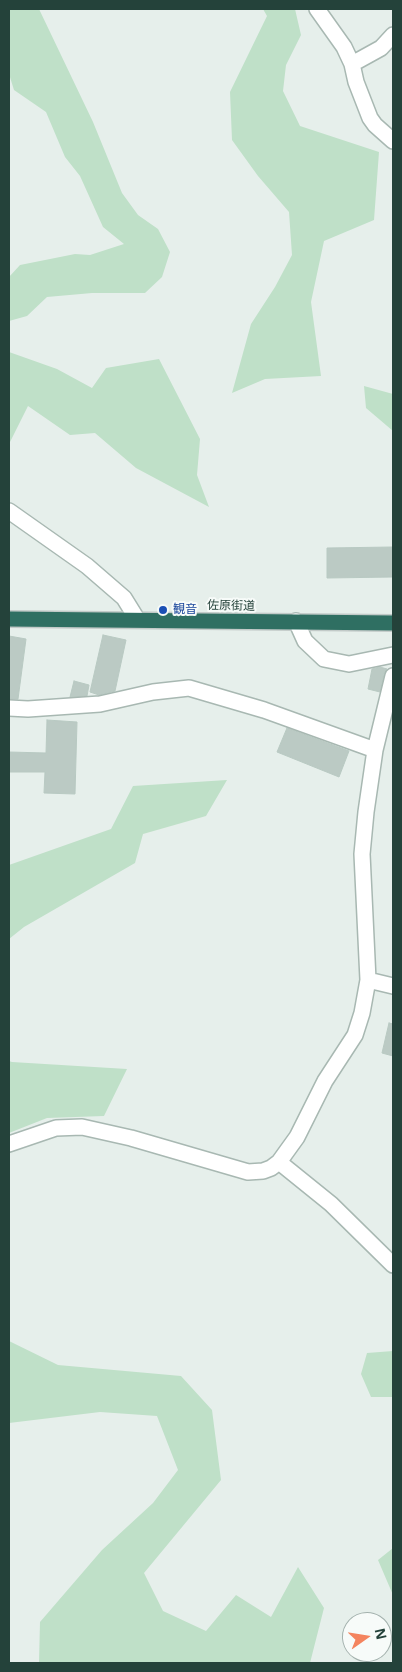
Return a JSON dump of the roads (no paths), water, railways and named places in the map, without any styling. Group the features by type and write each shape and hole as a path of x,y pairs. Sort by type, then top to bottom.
{"highway":[{"name":"佐原街道","path":"9,619 393,623"}],"street":[{"path":"317,9 344,46 370,118 393,141"},
{"path":"352,64 381,48 393,35"},
{"path":"9,511 86,566 124,598 137,620"},
{"path":"296,622 305,641 324,659 349,664 393,655"},
{"path":"9,1144 56,1128 82,1127 131,1138 248,1172 263,1171 272,1168 280,1162 297,1136 325,1081 355,1035 362,1013 368,980 362,854 375,750 393,676"},
{"path":"9,708 28,709 100,704 153,692 189,688 264,710 375,750"},
{"path":"368,980 393,986"},
{"path":"280,1162 331,1204 393,1265"}],"place":[{"name":"観音","path":"163,610"}]}
